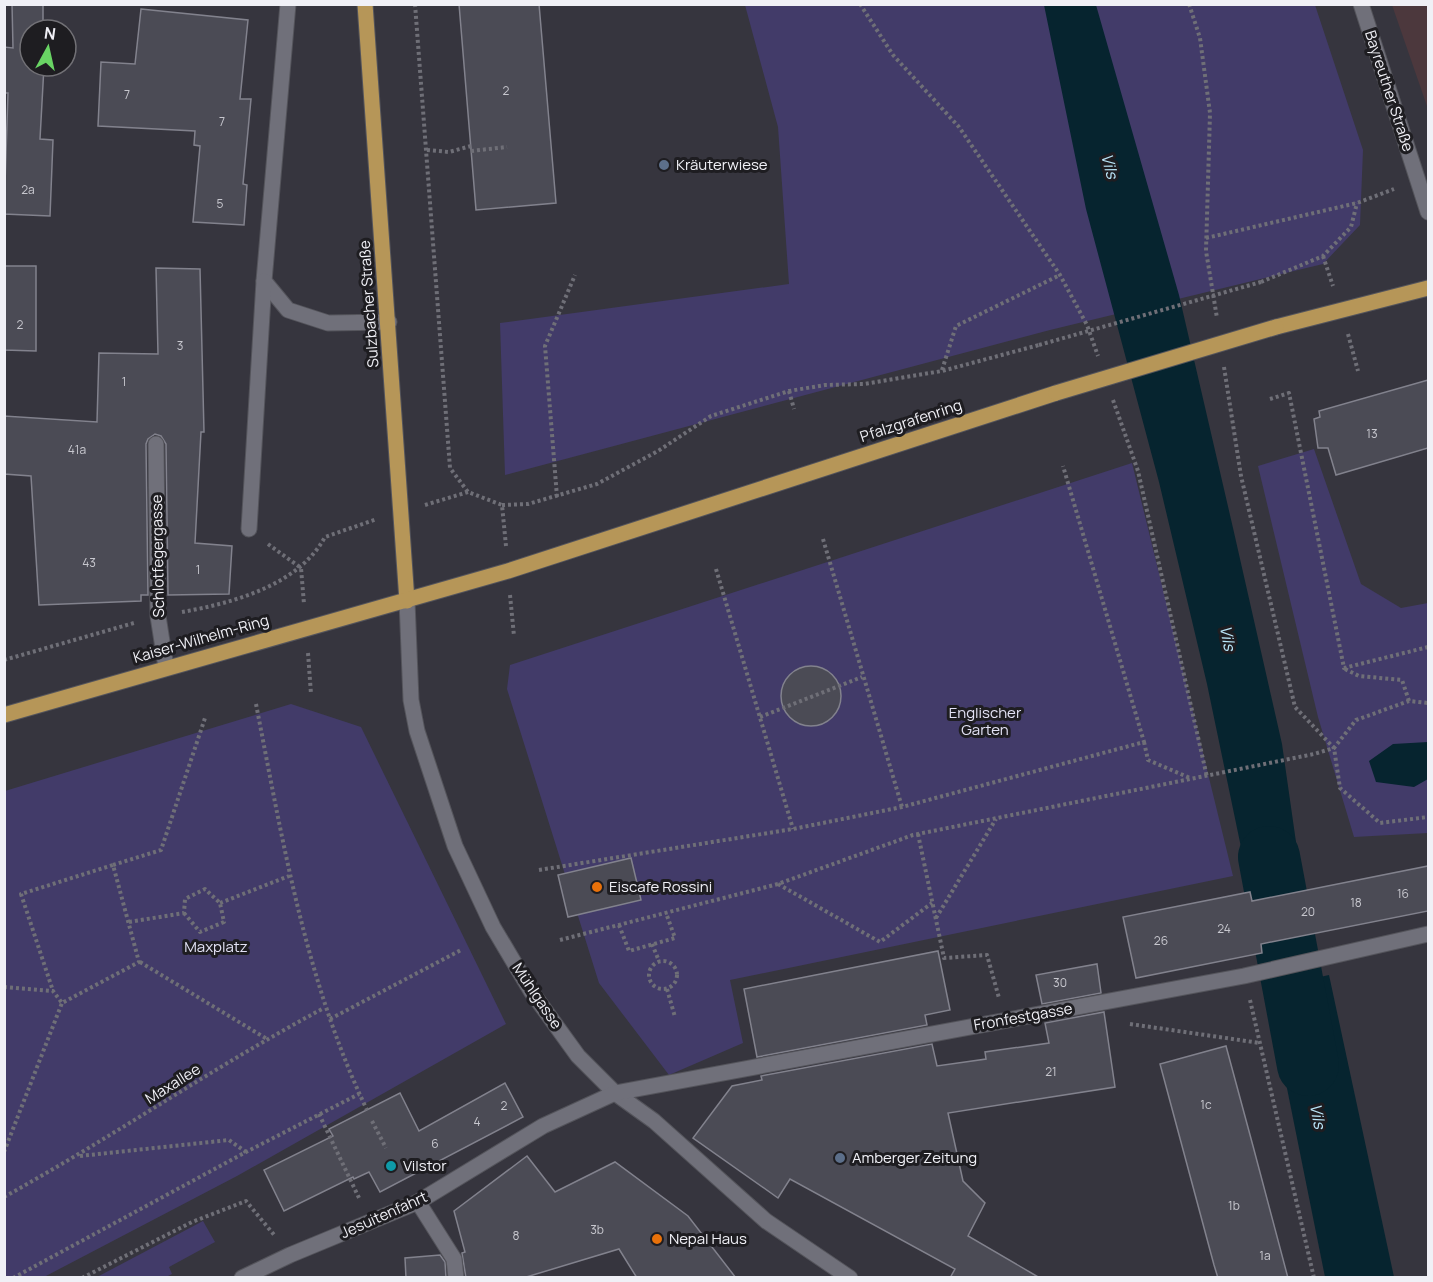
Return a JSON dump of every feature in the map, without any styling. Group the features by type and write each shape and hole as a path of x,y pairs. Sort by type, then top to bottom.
{"main road":[{"name":"Sulzbacher Straße","path":"365,4 408,601"},
{"name":"Pfalzgrafenring","path":"408,601 508,571 1056,393 1276,327 1428,288"},
{"name":"Kaiser-Wilhelm-Ring","path":"4,715 306,627 408,601"}],"street":[{"path":"249,529 264,281 288,4"},
{"name":"Bayreuther Straße","path":"1361,4 1428,212"},
{"path":"264,281 288,310 328,323 389,322"},
{"name":"Schlotfegergasse","path":"156,444 158,616 166,667"},
{"name":"Mühlgasse","path":"408,601 411,700 417,731 455,846 493,927 531,991 578,1056 615,1093 654,1121 766,1221 850,1278"},
{"name":"Fronfestgasse","path":"615,1093 1244,976 1428,934"},
{"name":"Jesuitenfahrt","path":"242,1278 290,1255 418,1202 543,1126 615,1093"},
{"path":"418,1202 454,1258 456,1278"}],"path":[{"path":"416,4 450,468 468,492 502,505 528,504 597,484 658,451 711,416 789,392 825,385 864,384 942,371 1261,282 1323,256 1351,227 1357,203"},
{"path":"1189,4 1200,38 1210,113 1206,238 1217,322"},
{"path":"427,150 449,152 507,147"},
{"path":"1206,238 1357,203 1419,181"},
{"path":"557,497 545,346 575,275"},
{"path":"942,371 956,326 1060,275"},
{"path":"1223,357 1241,476 1296,707 1334,748 1340,788 1380,823 1428,817"},
{"path":"789,392 794,409"},
{"path":"1270,399 1289,393 1344,668"},
{"path":"1063,466 1148,760 1191,778"},
{"path":"502,505 514,636"},
{"path":"249,529 300,568 311,694"},
{"path":"824,539 862,677 902,807"},
{"path":"716,569 793,829"},
{"path":"1344,668 1428,647"},
{"path":"1344,668 1359,676 1401,680 1409,701"},
{"path":"760,717 862,677"},
{"path":"560,940 778,884 918,834 1314,754 1334,748 1356,720 1409,701 1428,703"},
{"path":"256,704 289,876 324,1008 367,1110"},
{"path":"62,1003 53,991 21,894 161,850 205,718"},
{"path":"539,870 793,829 902,807 1144,742"},
{"path":"935,919 996,818"},
{"path":"918,834 944,958 987,955 1006,1020"},
{"path":"113,865 139,962 267,1039"},
{"path":"220,903 289,876"},
{"path":"778,884 880,942 932,903"},
{"path":"205,889 220,903 224,922 200,932 184,913 185,899 205,889"},
{"path":"129,922 184,913"},
{"path":"619,925 629,951 675,938 666,913"},
{"path":"652,944 659,961"},
{"path":"330,1019 461,950"},
{"path":"666,961 676,971 677,978 667,989 653,985 649,979 652,964 666,961"},
{"path":"4,1152 62,1003 139,962"},
{"path":"4,987 53,991"},
{"path":"667,989 675,1017"},
{"name":"Maxallee","path":"4,1197 78,1156 280,1031 324,1008"},
{"path":"1252,1011 1314,1278"},
{"path":"1119,1022 1260,1043"},
{"path":"13,1278 246,1152 359,1094"},
{"path":"319,1114 351,1183 372,1221"},
{"path":"372,1121 386,1148"},
{"name":"Maxallee","path":"78,1156 229,1140 246,1152"},
{"path":"82,1278 192,1222 246,1201 290,1255"}],"shaded area":[{"path":"1392,5 1428,5 1428,109"}],"green space":[{"path":"745,5 1315,5 1363,150 1360,225 1323,264 1050,330 505,475 500,323 789,284 778,127"},
{"path":"1314,449 1361,584 1401,608 1428,603 1428,833 1354,837 1318,717 1258,466"},
{"name":"Englischer Garten","path":"1132,463 1233,876 730,980 743,1043 669,1075 599,983 507,689 510,665"},
{"name":"Maxplatz","path":"291,704 361,727 506,1024 237,1176 44,1277 5,1277 5,791"},
{"path":"203,1221 215,1242 169,1267 172,1274 166,1277 97,1277"}],"water":[{"path":"1044,5 1096,5 1179,295 1282,744 1303,891 1252,900 1207,684 1159,482 1086,209"},
{"path":"1428,742 1428,779 1414,787 1376,782 1369,761 1393,744"},
{"path":"1329,975 1394,1277 1325,1277 1267,989"}],"building":[{"path":"12,4 43,4 43,18 18,18 18,78 43,78 40,139 53,140 50,216 4,214 8,93 4,93 4,47 13,48"},
{"path":"459,4 539,4 556,203 476,210"},
{"path":"141,9 248,20 240,99 251,99 243,184 247,185 244,225 193,222 200,146 194,145 195,131 98,126 101,62 135,64"},
{"path":"4,266 36,266 36,351 4,350"},
{"path":"156,268 200,269 204,432 201,432 195,543 232,546 229,594 168,595 166,444 161,436 155,434 148,439 146,444 148,595 141,595 141,601 39,605 31,476 4,474 4,416 97,422 99,353 158,354"},
{"path":"1428,380 1428,448 1336,475 1328,448 1318,448 1314,419 1320,417 1319,411"},
{"path":"805,666 817,666 828,671 836,679 841,696 839,708 828,721 817,726 805,726 794,721 786,713 781,702 781,690 786,679 794,671"},
{"path":"631,858 641,900 568,917 558,875"},
{"path":"1428,866 1428,911 1261,944 1262,953 1136,978 1123,917 1250,892 1252,901"},
{"path":"938,951 950,1010 925,1015 927,1025 757,1057 744,989"},
{"path":"1097,964 1101,993 1042,1004 1036,975"},
{"name":"Amberger Zeitung","path":"1104,1012 1115,1087 948,1113 963,1181 985,1203 968,1236 1040,1278 950,1278 955,1269 790,1179 778,1198 693,1138 732,1086 762,1080 761,1076 932,1044 937,1066 986,1059 985,1052 1049,1043 1045,1023"},
{"path":"1226,1046 1288,1278 1218,1278 1160,1064"},
{"path":"505,1083 523,1117 380,1192 369,1172 354,1179 353,1177 284,1211 264,1170 333,1136 329,1129 400,1093 419,1131"},
{"path":"527,1156 555,1192 615,1162 688,1216 736,1278 637,1278 619,1249 523,1278 466,1278 462,1253 465,1252 454,1211"},
{"path":"440,1255 445,1262 446,1278 406,1278 405,1258"}],"waterway":[{"name":"Vils","path":"1269,857 1308,1065"}],"place":[{"name":"Kräuterwiese","path":"664,165"},
{"name":"Eiscafe Rossini","path":"597,887"},
{"name":"Amberger Zeitung","path":"840,1158"},
{"name":"Vilstor","path":"391,1166"},
{"name":"Nepal Haus","path":"657,1239"}]}
